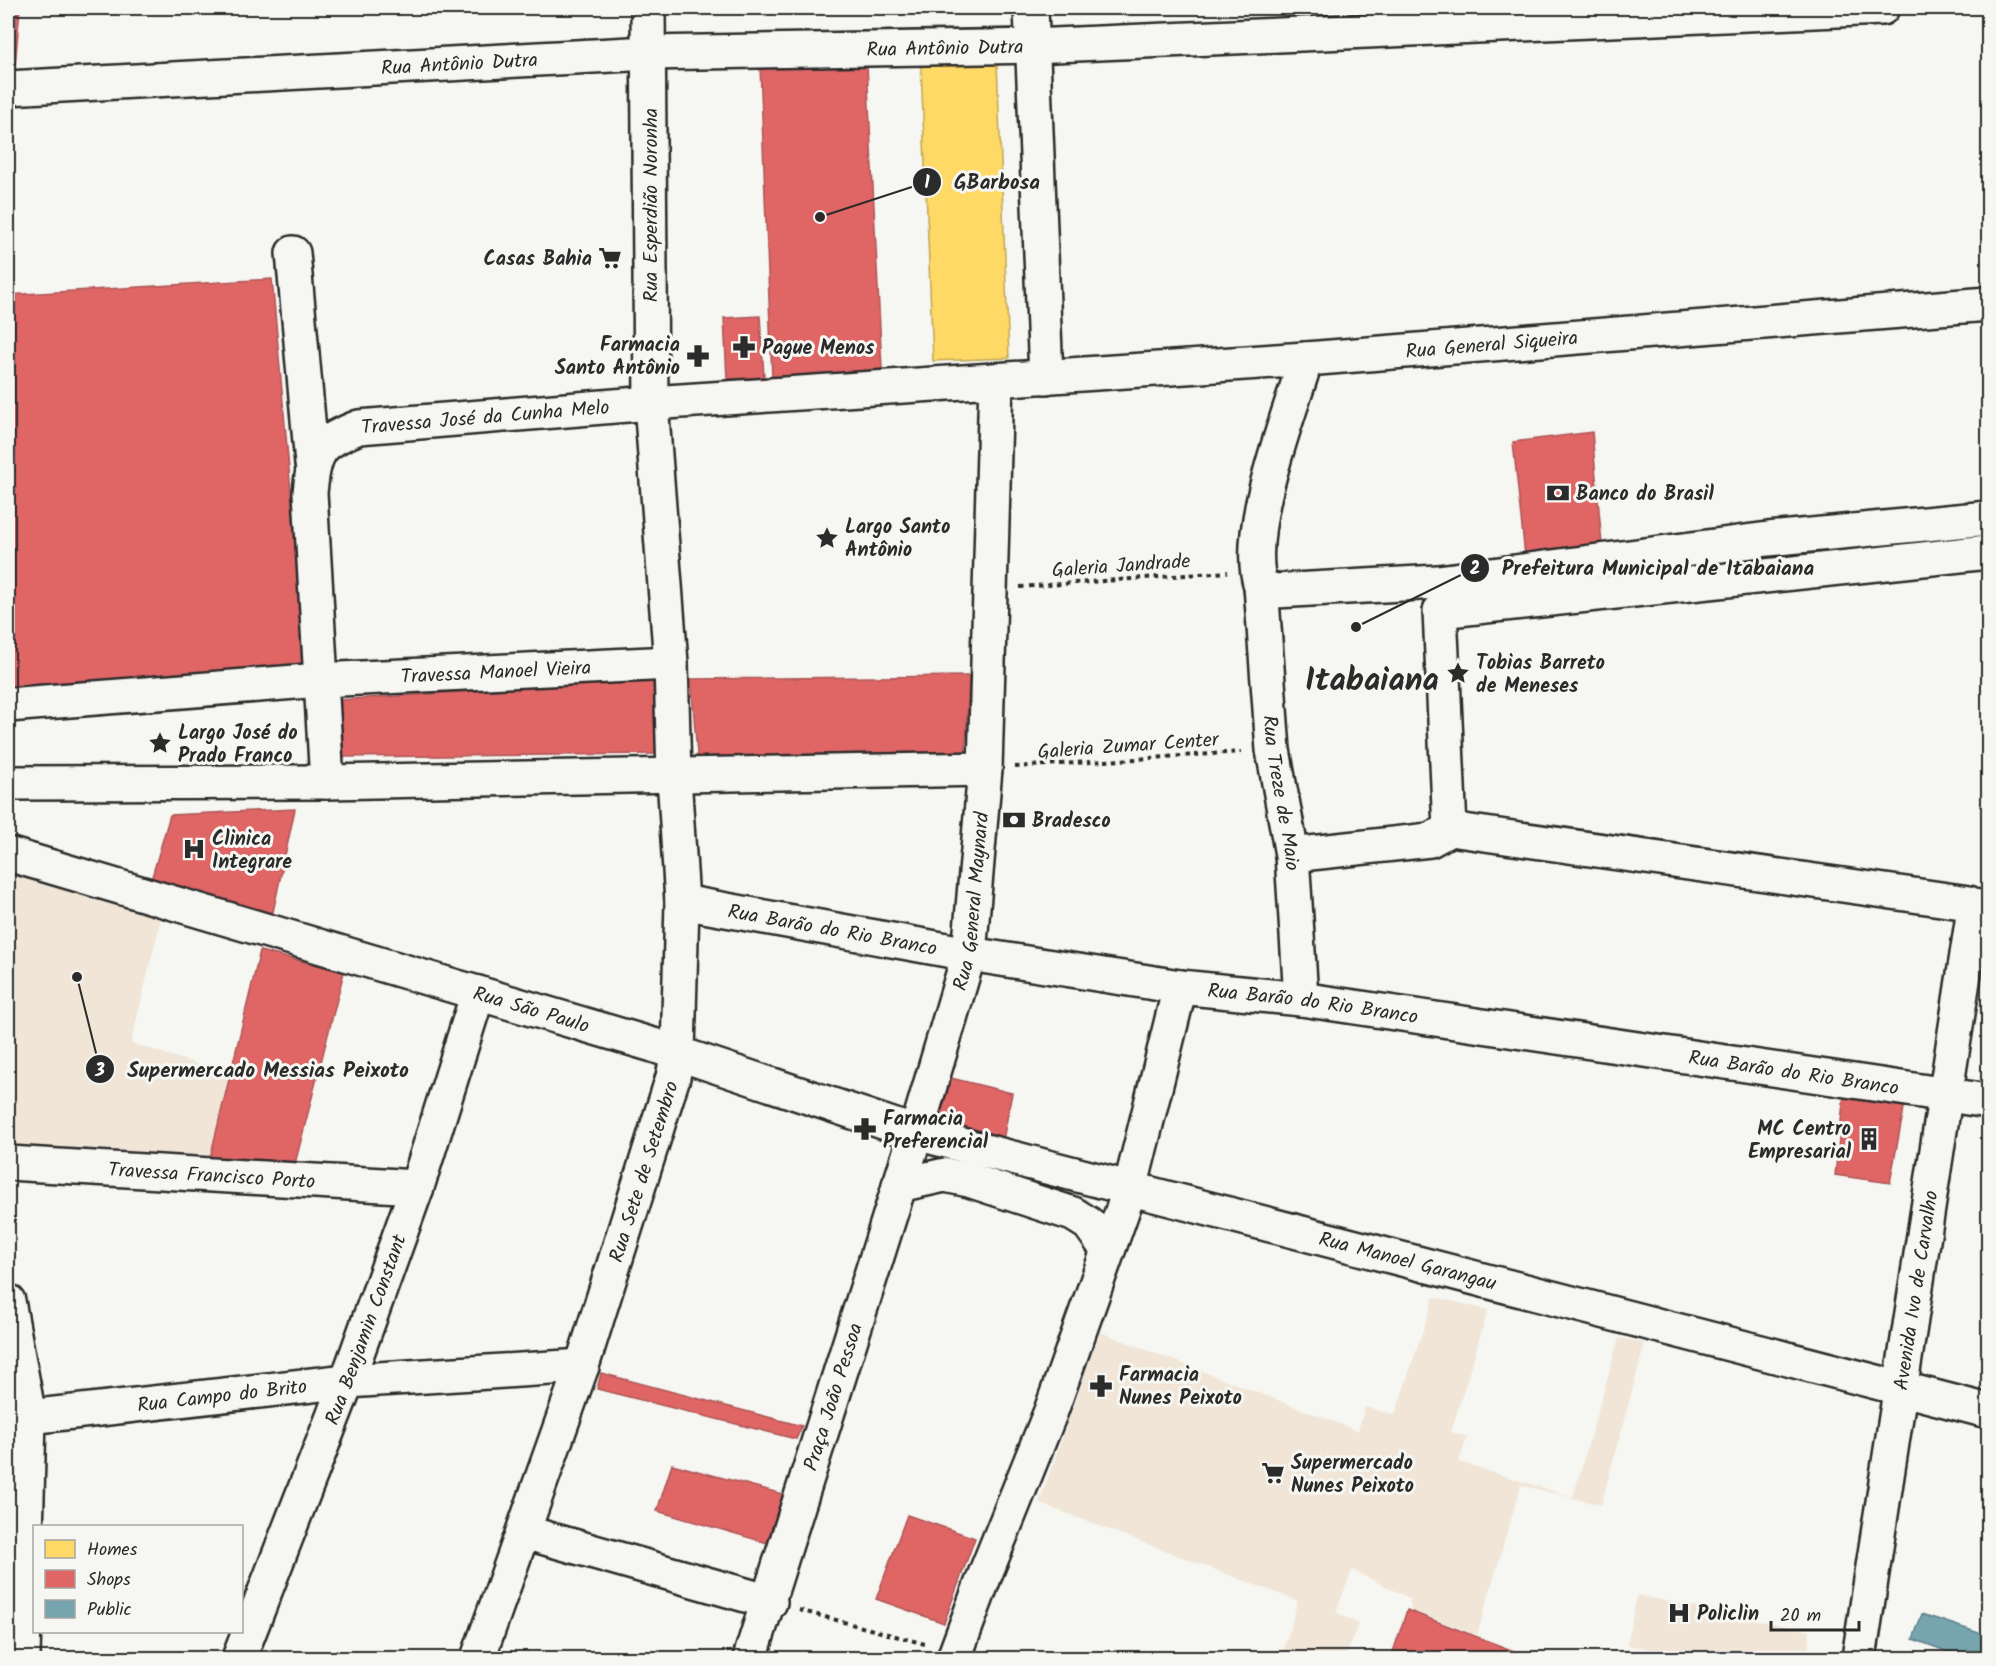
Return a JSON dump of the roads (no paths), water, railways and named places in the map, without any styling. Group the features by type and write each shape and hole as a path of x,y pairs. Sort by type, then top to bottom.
{"street":[{"name":"Rua Esperdião Noronha","path":"648,8 651,403"},
{"path":"1031,8 1046,377"},
{"name":"Rua Antônio Dutra","path":"8,88 649,53 1032,46 1803,9 1882,8"},
{"path":"293,253 318,454 310,493 327,782"},
{"name":"Rua General Siqueira","path":"996,380 1306,359 1989,304"},
{"name":"Rua Treze de Maio","path":"1302,999 1292,855 1273,750 1264,582 1255,541 1259,517 1306,359"},
{"path":"671,663 651,403 996,380"},
{"name":"Rua General Maynard","path":"916,1133 969,954 985,769 996,380"},
{"name":"Travessa José da Cunha Melo","path":"318,454 359,427 651,403"},
{"path":"1432,592 1768,539 1989,518"},
{"path":"1768,539 1771,575"},
{"path":"1264,582 1432,592 1771,575 1989,552"},
{"path":"1432,592 1434,716 1440,835"},
{"name":"Travessa Manoel Vieira","path":"8,705 320,680 671,663"},
{"name":"Rua Sete de Setembro","path":"478,1659 582,1366 673,1077 678,1053 682,902 674,776 671,663"},
{"path":"8,783 327,782 985,769"},
{"path":"1292,855 1440,835 1641,866 1704,886 1837,893 1977,917"},
{"name":"Rua São Paulo","path":"8,854 678,1053 916,1133"},
{"name":"Rua Barão do Rio Branco","path":"682,902 969,954 1180,987 1302,999 1989,1101"},
{"name":"Avenida Ivo de Carvalho","path":"1859,1659 1946,1094 1977,917"},
{"path":"961,1657 986,1572 1051,1411 1130,1189 1180,987"},
{"name":"Rua Benjamin Constant","path":"239,1659 347,1381 417,1187 478,993"},
{"name":"Praça João Pessoa","path":"750,1659 770,1602 916,1133"},
{"name":"Rua Manoel Garangau","path":"916,1133 1989,1411"},
{"name":"Travessa Francisco Porto","path":"8,1163 417,1187"},
{"path":"899,1185 945,1175 969,1180 1073,1214 1089,1224 1107,1249"},
{"path":"8,1300 18,1420 23,1659"},
{"name":"Rua Campo do Brito","path":"18,1420 347,1381 582,1366"},
{"path":"524,1532 770,1602"}],"place":[{"name":"GBarbosa","path":"820,217"},
{"name":"Casas Bahia","path":"610,258"},
{"name":"Pague Menos","path":"744,347"},
{"name":"Farmacia Santo Antônio","path":"698,356"},
{"name":"Banco do Brasil","path":"1558,493"},
{"name":"Largo Santo Antônio","path":"827,538"},
{"name":"Prefeitura Municipal de Itabaiana","path":"1356,627"},
{"name":"Tobias Barreto de Meneses","path":"1458,673"},
{"name":"Largo José do Prado Franco","path":"160,743"},
{"name":"Bradesco","path":"1014,820"},
{"name":"Clinica Integrare","path":"194,849"},
{"name":"Supermercado Messias Peixoto","path":"77,977"},
{"name":"Farmacia Preferencial","path":"865,1129"},
{"name":"MC Centro Empresarial","path":"1869,1139"},
{"name":"Farmacia Nunes Peixoto","path":"1101,1386"},
{"name":"Supermercado Nunes Peixoto","path":"1273,1473"},
{"name":"Policlin","path":"1679,1613"}],"district":[{"name":"Itabaiana","path":"1372,679"}]}
